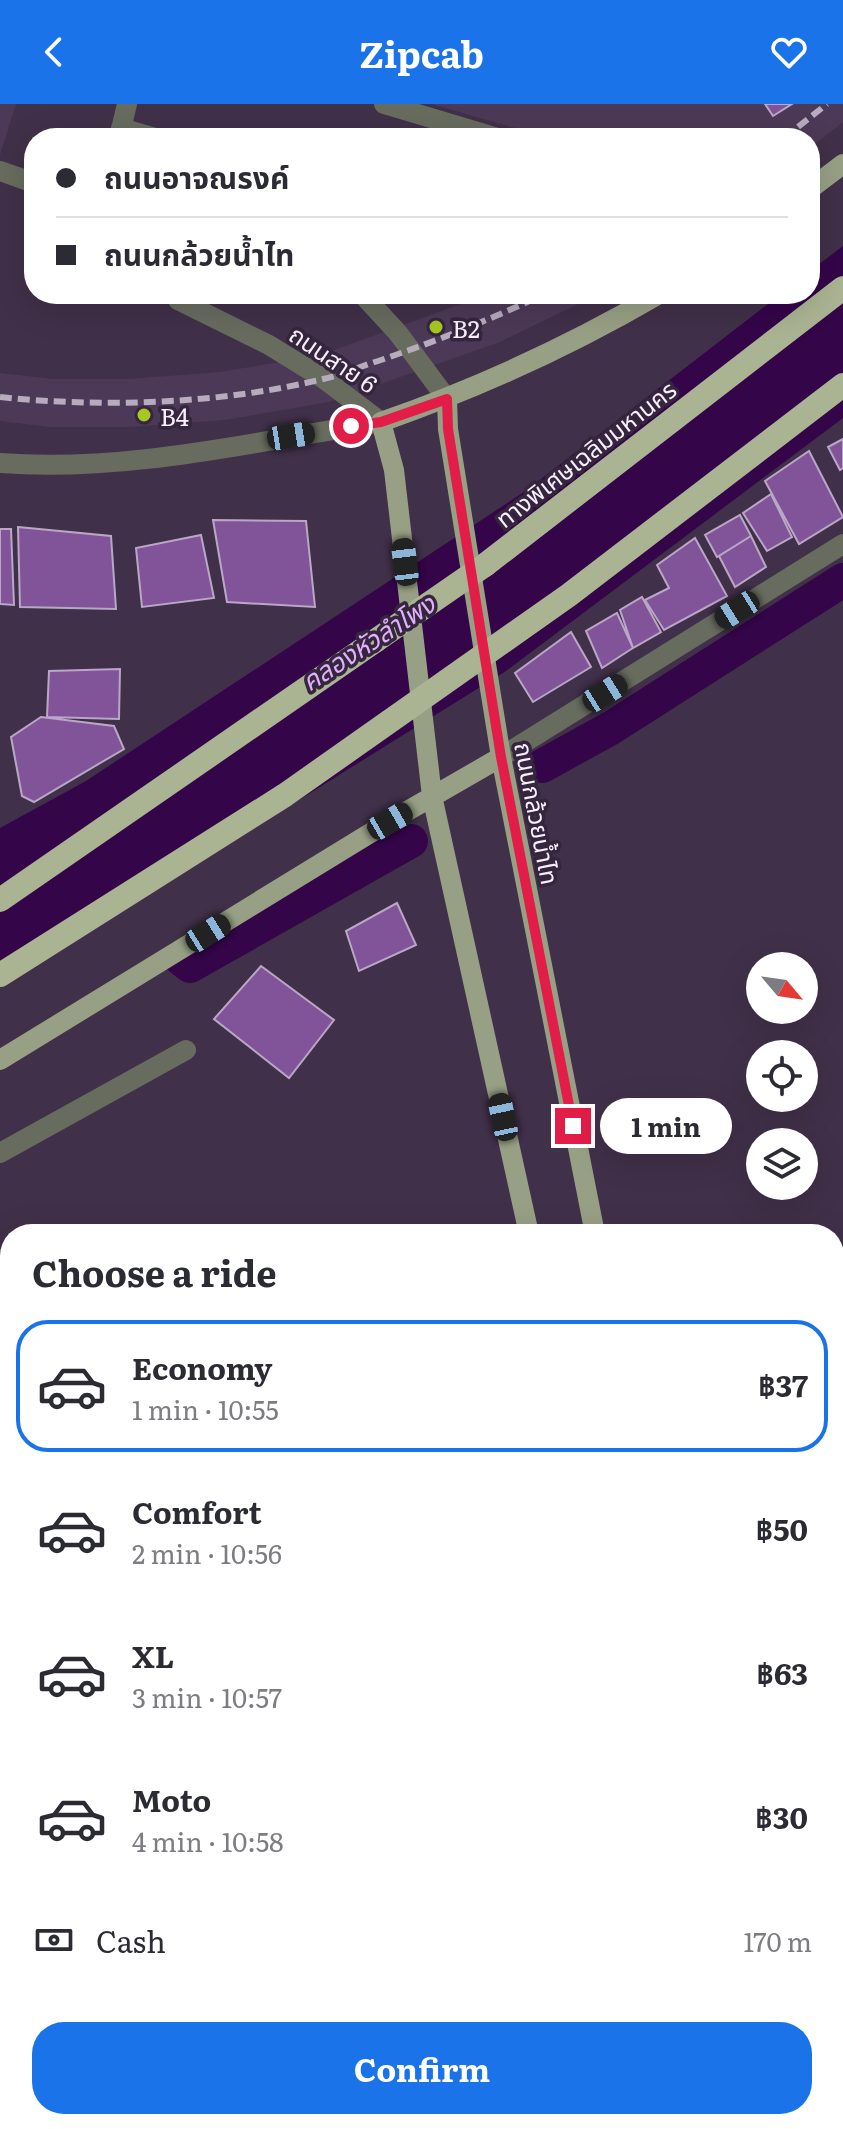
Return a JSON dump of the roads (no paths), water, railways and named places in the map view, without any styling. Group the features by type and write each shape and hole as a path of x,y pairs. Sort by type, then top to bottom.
{"highway":[{"name":"ทางพิเศษเฉลิมมหานคร","path":"0,900 485,565 843,288"},
{"path":"0,975 285,795 569,595 843,385"}],"main road":[{"path":"820,181 843,164"},
{"path":"527,1224 432,796 394,470 381,422 447,399 599,329 642,304"},
{"name":"ถนนกล้วยน้ำไท","path":"447,399 448,429 501,757 593,1224"},
{"path":"0,1060 501,757"}],"street":[{"path":"121,128 127,104"},
{"path":"384,104 464,128"},
{"path":"0,171 24,179"},
{"name":"ถนนสาย 6","path":"186,304 269,345 324,379 381,422"},
{"path":"371,304 398,333 447,399"},
{"path":"0,463 25,465 146,459 381,422"},
{"path":"501,757 843,544"},
{"path":"0,1153 186,1050"}],"water":[{"name":"คลองหัวลำโพง","path":"843,246 843,418 506,671 0,986 0,828 86,781 527,490 768,304 820,304 820,263"}],"waterway":[{"path":"542,766 611,728 843,580"},
{"path":"180,958 190,966 411,841"}],"railway":[{"path":"797,128 827,104"},
{"path":"0,397 79,402 162,402 284,387 337,375 402,353 522,304"}],"place":[{"name":"B2","path":"436,327"},
{"name":"B4","path":"144,415"}]}
